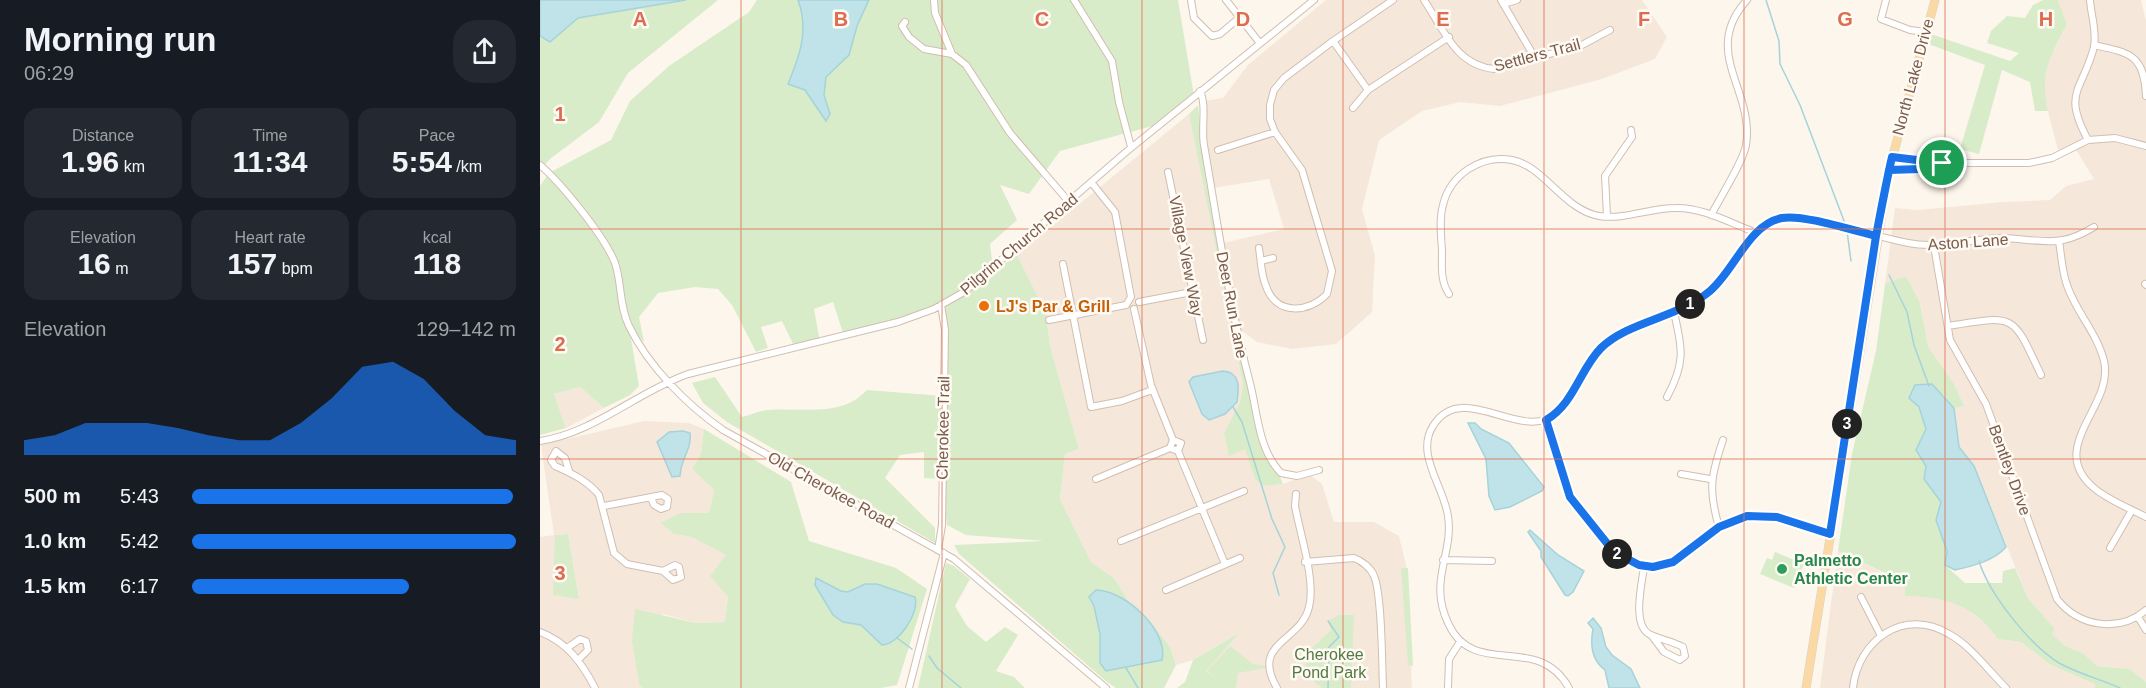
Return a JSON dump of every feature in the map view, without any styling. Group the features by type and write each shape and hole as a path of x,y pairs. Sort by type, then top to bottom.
{"main road":[{"name":"North Lake Drive","path":"1806,688 1876,236 1892,157 1935,0"}],"street":[{"path":"934,0 935,13 952,54"},
{"path":"1074,0 1112,61 1119,102 1131,147"},
{"path":"1191,0 1194,18 1212,36 1220,34 1239,18"},
{"path":"1226,0 1259,42"},
{"name":"Pilgrim Church Road","path":"668,381 713,366 898,322 941,305 978,282 1131,147 1314,0"},
{"path":"1259,248 1265,286 1272,298 1282,307 1310,307 1327,294 1332,271 1302,170 1275,132 1270,119 1270,105 1274,90 1284,78 1333,40 1393,0"},
{"name":"Settlers Trail","path":"1424,0 1461,56 1483,68 1495,69 1582,45 1610,30"},
{"path":"1516,0 1502,2 1535,58"},
{"path":"1712,215 1746,145 1747,114 1732,76 1727,50 1734,17 1747,0"},
{"path":"1886,0 1881,19 1925,32"},
{"path":"2088,140 2076,119 2074,102 2094,45 2090,0"},
{"path":"905,22 902,26 904,31 924,49 952,54 966,65 1010,133 1069,202"},
{"path":"1353,108 1368,90 1449,37"},
{"path":"1333,40 1368,90"},
{"path":"2094,45 2126,52 2134,57 2143,69 2146,96"},
{"name":"Deer Run Lane","path":"1200,90 1204,101 1202,132 1221,249 1242,359 1264,445 1276,468 1287,476 1297,476 1319,470"},
{"path":"1607,216 1605,176 1632,137 1631,130"},
{"path":"1218,150 1275,132"},
{"path":"1892,157 1942,163 2037,162 2052,158 2088,140 2115,138 2146,146"},
{"path":"1449,294 1442,280 1442,207 1453,183 1477,164 1495,159 1520,162 1580,208 1607,216 1677,208 1712,215 1757,233 1724,278 1704,296 1674,313 1606,344 1592,359 1564,405 1546,420 1516,420 1488,411 1462,407 1449,411 1436,421 1429,432 1427,447 1449,519 1443,560 1441,603 1449,626 1460,642 1472,650 1541,661 1560,673 1569,688"},
{"path":"1889,170 1920,169 1942,163"},
{"name":"Old Cherokee Road","path":"540,165 569,196 611,254 629,326 668,381 704,416 723,430 971,571 1106,688"},
{"name":"Village View Way","path":"1168,172 1203,340"},
{"path":"1091,182 1114,212 1131,297 1126,305"},
{"name":"Aston Lane","path":"1757,233 1776,220 1791,217 1934,246 1998,238 2059,241 2074,237 2094,227"},
{"path":"2059,241 2066,282 2101,351 2106,370 2102,394 2079,436 2079,464 2094,488 2146,517"},
{"name":"Bentley Drive","path":"1934,246 1947,326 1955,351 1986,404 2057,599 2069,611 2106,625 2122,624 2138,617 2146,610"},
{"path":"1261,261 1273,258"},
{"path":"1063,264 1091,407 1122,401 1152,390"},
{"path":"1131,297 1139,302 1192,292"},
{"path":"1139,302 1134,309 1152,390 1173,440 1170,448"},
{"name":"Cherokee Trail","path":"909,688 941,552 945,330 941,305"},
{"path":"1049,320 1126,305 1134,309"},
{"path":"1667,397 1677,378 1682,361 1674,313"},
{"path":"1947,326 1993,319 2010,322 2021,332 2041,375"},
{"path":"540,441 553,439 591,424 668,381"},
{"path":"1546,420 1570,497 1614,552 1644,567 1673,562 1719,527 1740,518 1763,516 1787,520 1830,534"},
{"path":"553,439 556,451 565,458 569,471"},
{"path":"1173,440 1181,443 1178,451 1225,564"},
{"path":"1719,527 1713,506 1710,479 1723,440"},
{"path":"1096,479 1170,448 1178,451"},
{"path":"556,451 552,457 552,464 569,471 594,488 604,506 611,545 620,559 635,568 663,571"},
{"path":"1681,474 1710,479"},
{"path":"1121,541 1244,491"},
{"path":"1277,688 1270,676 1269,661 1277,646 1305,617 1308,610 1310,588 1295,506 1296,494"},
{"path":"604,506 651,498"},
{"path":"2110,548 2132,510"},
{"path":"1166,590 1240,558"},
{"path":"1305,562 1354,558 1361,561 1375,578 1383,688"},
{"path":"1443,560 1492,561"},
{"path":"1644,567 1639,614 1643,627 1664,652 1680,660 1685,656 1683,647 1672,640 1652,636"},
{"path":"1861,597 1880,634"},
{"path":"2138,617 2146,630"},
{"path":"1853,688 1860,660 1880,634 1912,625 1942,630 1957,639 2006,688"},
{"path":"540,632 567,648 579,659 595,688"},
{"path":"567,648 580,639 586,641 588,650 579,659"},
{"path":"1448,688 1449,659 1460,642"}],"shaded area":[{"path":"1326,0 1642,0 1667,37 1655,59 1602,79 1500,106 1460,102 1422,111 1379,140 1362,209 1375,256 1372,312 1336,344 1292,349 1257,342 1241,330 1223,243 1284,229 1269,179 1213,188 1207,160 1204,101 1223,98 1248,65"},
{"path":"2058,0 2141,0 2146,21 2146,682 2130,669 2097,666 2083,653 2065,646 2052,634 2055,629 2028,598 1974,466 1959,447 1954,408 1963,406 1954,384 1928,346 1920,302 1885,284 1895,208 1917,210 2050,200 2066,186 2094,179 2073,145 2058,150 2042,89 2050,59 2067,24"},
{"path":"1189,114 1243,384 1240,402 1224,433 1245,448 1255,479 1263,486 1283,484 1309,474 1322,484 1334,522 1374,522 1399,536 1406,565 1412,688 1228,688 1206,671 1237,634 1193,660 1176,665 1170,647 1150,621 1129,602 1114,578 1091,562 1060,499 1065,454 1079,449 1050,346 1045,306 1017,255"},
{"path":"580,387 604,408 566,428 554,394"},
{"path":"644,421 689,423 704,429 701,454 692,469 714,490 709,513 680,513 674,534 691,537 726,555 728,597 725,622 696,623 663,614 639,684 643,688 540,688 540,537 554,535 541,445","holes":["568,534 579,599 555,535"]},
{"path":"1838,551 1904,583 1906,596 1934,596 1964,607 1990,627 1999,639 2021,642 2051,665 2095,684 2095,688 1820,688"}],"green space":[{"path":"686,0 718,0 628,73 599,122 550,159 540,170 540,36 551,42 578,18"},
{"path":"757,0 798,0 803,22 802,42 788,83 805,90 830,114 824,95 826,77 849,55 857,26 869,0 1178,0 1194,96 1160,124 1060,151 1029,194 1000,185 1017,220 990,244 993,268 967,291 1017,255 1045,306 1050,346 1079,449 1065,454 1060,499 1091,562 1114,578 1129,602 1150,621 1170,647 1176,665 1164,688 1116,688 959,554 954,545 1044,541 966,535 947,525 942,479 924,478 924,452 900,455 885,478 935,528 935,543 727,422 703,403 692,383 715,377 742,417 766,410 834,408 857,399 867,390 943,396 945,320 941,305 844,336 833,302 814,309 820,342 795,348 782,321 761,327 768,348 756,352 732,305 718,289 695,287 658,293 639,317 644,342 629,327 639,386 630,395 604,408 580,387 554,394 566,428 540,435 540,186 549,173 611,140 630,101 669,66 749,12"},
{"path":"2043,0 2058,0 2067,24 2048,66 2045,86 2048,111 2035,111 2030,82 2002,70 1979,154 1960,149 1985,65 1923,42 1925,32 2010,61 2019,53 1987,43 1991,31 2007,16 2025,18 2033,5"},
{"path":"1198,105 1203,152 1252,378 1256,419 1283,484 1263,486 1255,479 1245,449 1229,456 1224,433 1240,402 1243,384 1189,114"},
{"path":"1906,276 1920,303 1928,346 1954,384 1964,406 1954,408 1942,393 1919,407 1926,429 1916,450 1926,466 1924,479 1941,503 1936,520 1947,551 1945,565 1965,583 2002,583 2003,571 2015,568 2028,598 2055,629 2052,634 2065,646 2083,653 2097,666 2130,669 2146,682 2146,688 2095,688 2095,684 2051,665 2021,642 1998,639 1979,618 1958,605 1933,598 1905,596 1904,582 1838,551 1852,454 1876,351 1885,284"},
{"path":"704,429 791,482 809,541 896,568 927,589 897,685 881,688 643,688 639,684 632,641 635,609 696,623 725,622 728,597 710,576 726,555 691,537 674,534 661,523 680,513 709,513 714,490 692,469 701,454"},
{"path":"568,534 579,599 553,595 555,535"},
{"name":"Palmetto Athletic Center","path":"1775,552 1804,564 1794,588 1760,574 1767,558 1772,560"},
{"path":"946,563 954,566 970,579 955,606 967,626 986,642 1005,627 1018,635 996,671 1014,677 1025,688 918,688"},
{"path":"1401,568 1408,568 1413,666 1408,665"},
{"name":"Cherokee Pond Park","path":"1339,615 1354,615 1351,688 1322,688 1305,674 1306,654 1331,630 1328,621"},
{"path":"1239,633 1206,671 1225,685 1207,671 1230,646 1253,664 1266,666 1266,668 1238,673 1236,688 1177,688 1185,682 1193,660"}],"water":[{"path":"540,0 686,0 578,18 550,42 540,36"},
{"path":"798,0 869,0 857,26 849,55 826,77 824,95 830,114 826,121 805,90 788,84 802,42 803,22"},
{"path":"1223,371 1233,374 1236,378 1237,402 1225,414 1209,420 1202,414 1189,382 1193,377"},
{"path":"1932,384 1954,408 1959,447 1974,466 2006,547 1989,559 1955,570 1945,565 1947,551 1936,520 1941,502 1924,479 1926,466 1916,450 1926,429 1919,407 1909,398 1915,385"},
{"path":"1468,423 1475,423 1481,429 1509,443 1544,487 1542,491 1510,507 1495,510 1489,496 1486,459"},
{"path":"669,432 690,433 689,444 680,476 672,477 657,442"},
{"path":"1530,530 1558,555 1584,571 1573,592 1568,596 1565,595 1541,557 1541,551 1528,532"},
{"path":"816,578 841,591 848,592 865,584 877,584 915,597 916,604 911,619 895,640 882,645 861,625 843,622 833,615 815,585"},
{"path":"1096,590 1119,597 1142,614 1159,636 1162,660 1106,671 1100,663 1100,634 1094,606 1089,597"},
{"path":"1593,618 1601,628 1606,647 1612,655 1631,669 1640,688 1609,688 1605,670 1594,657 1593,629 1588,623"}],"waterway":[{"path":"1766,0 1779,41 1780,64 1800,105 1846,226"},
{"path":"1847,231 1851,261"},
{"path":"1889,275 1907,312 1914,345 1929,386"},
{"path":"1233,407 1242,422 1272,519 1285,547 1273,573 1279,595"},
{"path":"1979,561 1992,588 2012,618 2048,655 2074,670 2120,688"},
{"path":"1328,621 1339,637 1329,647 1328,688"},
{"path":"897,638 912,649"},
{"path":"929,656 937,668 961,688"},
{"path":"1126,668 1138,688"}],"place":[{"name":"LJ's Par & Grill","path":"984,306"},
{"name":"Palmetto Athletic Center","path":"1782,569"}],"route":[{"path":"1942,163 1892,157 1889,170 1883,200 1876,236 1830,534 1777,517 1747,516 1732,520 1710,532 1690,552 1661,566 1644,567 1614,552 1570,497 1546,420 1559,412 1597,353 1617,336 1696,302 1724,278 1747,243 1766,225 1776,220 1791,217 1876,236 1889,170 1920,169 1942,163"}]}
